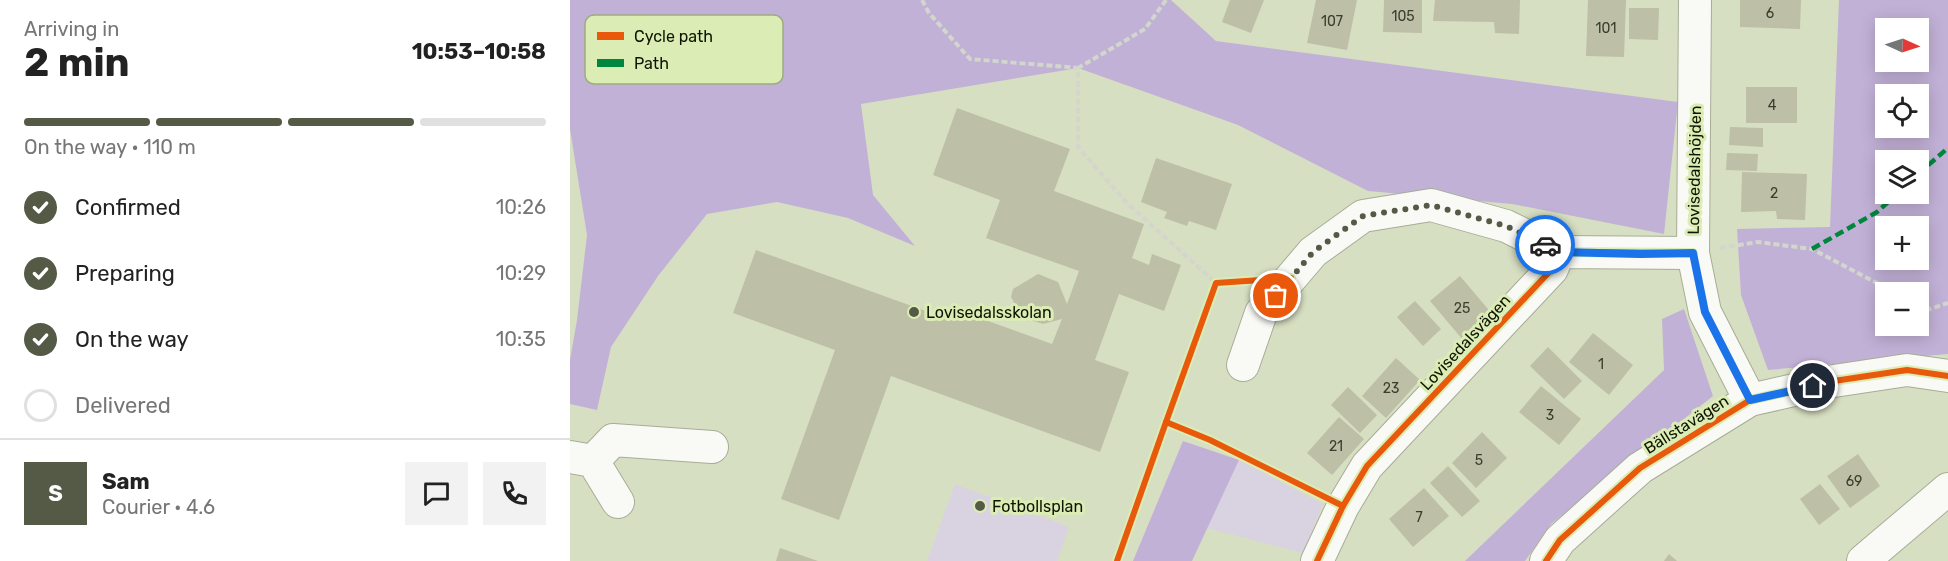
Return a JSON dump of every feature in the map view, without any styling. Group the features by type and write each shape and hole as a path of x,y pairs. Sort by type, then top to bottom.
{"street":[{"name":"Lovisedalshöjden","path":"1695,0 1693,253 1705,312 1750,400"},
{"path":"1243,365 1261,313 1313,252 1363,216 1431,205 1506,226 1559,252 1693,253"},
{"name":"Lovisedalsvägen","path":"1317,561 1343,506 1367,466 1552,269 1559,252"},
{"name":"Bällstavägen","path":"1546,561 1560,540 1640,468 1750,400 1834,381 1908,370 1948,376"},
{"path":"618,502 582,459 613,440 712,447"},
{"path":"1863,561 1948,489"}],"path":[{"path":"922,0 929,13 970,60 1078,68 1145,29 1166,0"},
{"path":"1078,68 1078,147 1127,203 1216,283 1227,282"},
{"path":"1693,253 1758,242 1812,249 1875,282"},
{"path":"1212,294 1216,283"},
{"path":"1929,309 1948,303"}],"shaded area":[{"path":"570,0 1171,0 1216,41 1678,102 1664,234 1512,204 1368,191 1238,125 1078,68 861,104 873,195 915,246 848,218 777,202 707,214 658,276 611,347 597,410 570,404 570,360 587,235 570,129"},
{"path":"1839,0 1948,0 1948,354 1768,370 1741,295 1737,229 1830,227"},
{"path":"1684,309 1713,396 1551,524 1525,561 1465,561 1664,370 1662,319"},
{"path":"1183,441 1239,460 1192,561 1133,561"},
{"path":"1239,460 1323,504 1303,553 1207,528"},
{"name":"Fotbollsplan","path":"955,484 1069,527 1057,561 927,561"}],"building":[{"path":"1230,0 1264,0 1251,33 1222,22"},
{"path":"1316,0 1357,0 1347,50 1307,43"},
{"path":"1384,0 1422,0 1422,33 1383,32"},
{"path":"1435,0 1520,0 1519,34 1495,33 1494,22 1433,21"},
{"path":"1588,0 1626,0 1624,57 1586,56"},
{"path":"1740,0 1801,0 1800,29 1740,27"},
{"path":"1629,8 1659,8 1658,40 1629,39"},
{"path":"1746,87 1797,87 1797,123 1746,123"},
{"path":"957,108 1070,149 1054,191 1144,224 1132,258 1149,265 1152,254 1181,265 1164,311 1119,294 1095,360 1129,372 1100,452 891,376 839,520 781,499 835,350 733,313 756,250 948,319 952,308 1052,344 1062,319 1043,324 1022,317 1011,297 1013,289 1038,274 1058,282 1067,304 1079,271 986,238 1000,200 933,175"},
{"path":"1730,127 1763,128 1763,147 1729,145"},
{"path":"1727,153 1758,154 1757,171 1726,170"},
{"path":"1156,158 1232,184 1216,230 1189,221 1187,226 1164,218 1167,212 1141,202"},
{"path":"1742,172 1807,174 1805,220 1777,219 1776,211 1741,212"},
{"path":"1460,276 1493,315 1463,340 1430,301"},
{"path":"1415,301 1441,329 1423,346 1397,317"},
{"path":"1593,333 1633,365 1609,395 1569,362"},
{"path":"1548,347 1582,381 1564,399 1530,366"},
{"path":"1396,358 1420,380 1386,418 1362,396"},
{"path":"1541,386 1581,419 1559,445 1519,412"},
{"path":"1348,387 1377,415 1360,433 1331,405"},
{"path":"1339,417 1364,439 1332,475 1307,453"},
{"path":"1482,432 1507,458 1476,488 1452,463"},
{"path":"1858,454 1880,486 1850,508 1827,476"},
{"path":"1448,466 1480,501 1462,517 1430,483"},
{"path":"1820,484 1840,509 1819,525 1800,499"},
{"path":"1424,488 1449,516 1413,547 1389,519"},
{"path":"780,548 818,561 776,561"},
{"path":"1669,554 1677,561 1664,561"}],"marked path":[{"path":"1929,164 1948,148"},
{"path":"1812,249 1877,212 1886,204"}],"cycle path":[{"path":"1317,561 1343,506 1367,466 1552,269 1559,252 1693,253"},
{"path":"1166,422 1216,283 1291,278"},
{"path":"1546,561 1560,540 1640,468 1750,400 1834,381 1907,370 1948,376"},
{"path":"1117,561 1166,422 1210,440 1343,506"}],"way so far":[{"path":"1276,296 1313,252 1363,216 1431,205 1506,226 1545,245"}],"place":[{"name":"Lovisedalsskolan","path":"914,312"},
{"name":"Fotbollsplan","path":"980,506"}],"route":[{"path":"1545,245 1559,252 1693,253 1705,312 1750,400 1813,386"}]}
